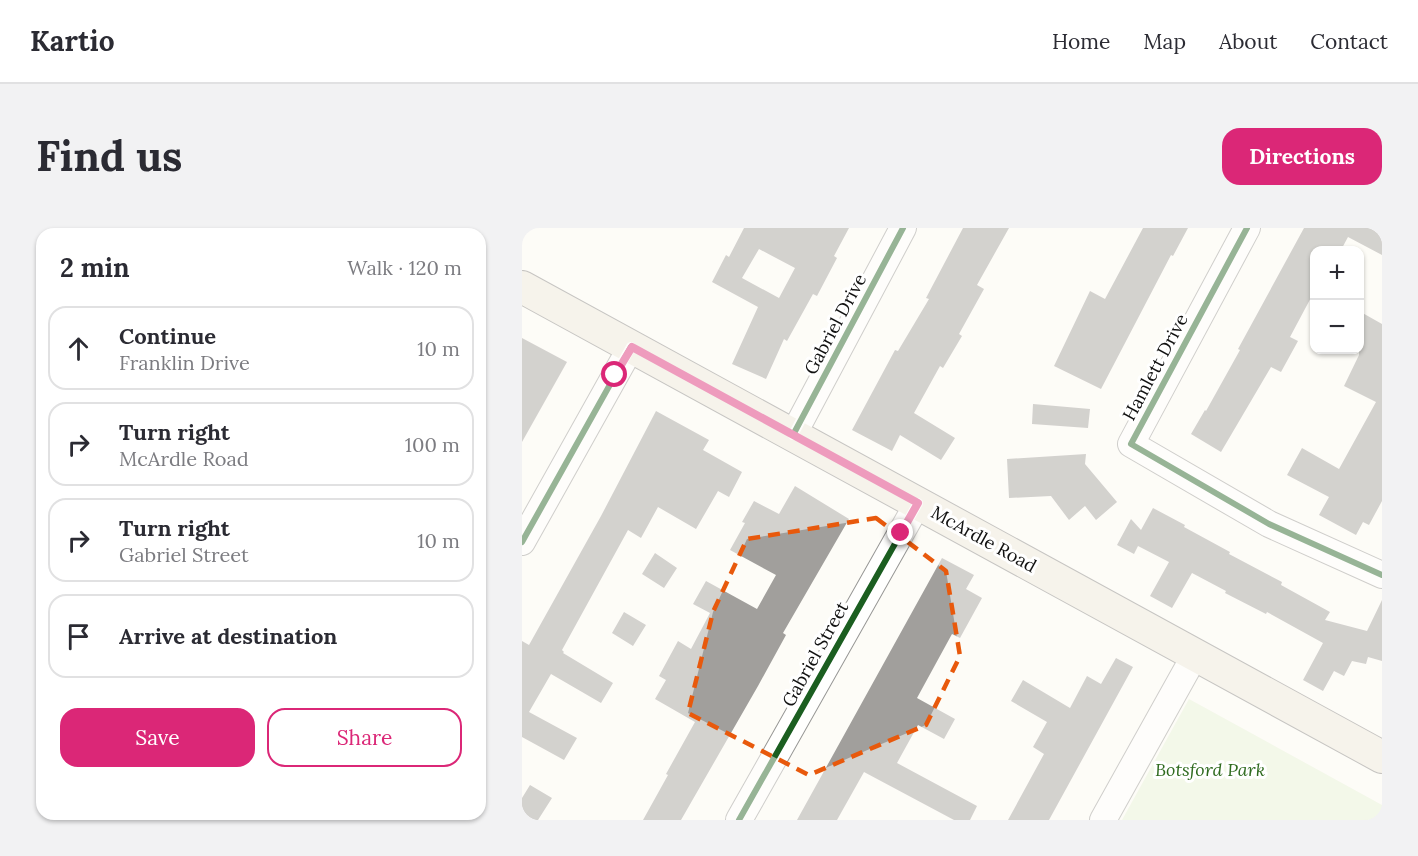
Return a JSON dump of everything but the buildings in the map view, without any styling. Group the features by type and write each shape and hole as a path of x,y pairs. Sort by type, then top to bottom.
{"main road":[{"name":"McArdle Road","path":"522,287 1382,757"}],"street":[{"name":"Gabriel Drive","path":"793,435 903,228"},
{"name":"Hamlett Drive","path":"1247,228 1131,444 1269,524 1382,575"},
{"path":"522,542 632,347"},
{"name":"Gabriel Street","path":"739,820 918,503"},
{"path":"1103,820 1195,655"}],"highlighted area":[{"path":"876,518 946,571 960,656 926,725 809,775 688,713 713,612 747,539"}],"green space":[{"name":"Botsford Park","path":"1189,699 1382,805 1382,820 1122,820"}],"cycle path":[{"path":"793,435 903,228"},
{"path":"1247,228 1131,444 1269,524 1382,575"},
{"path":"522,542 631,347"},
{"path":"739,820 918,503"}],"route":[{"path":"615,375 632,347 918,503 901,533"}]}
